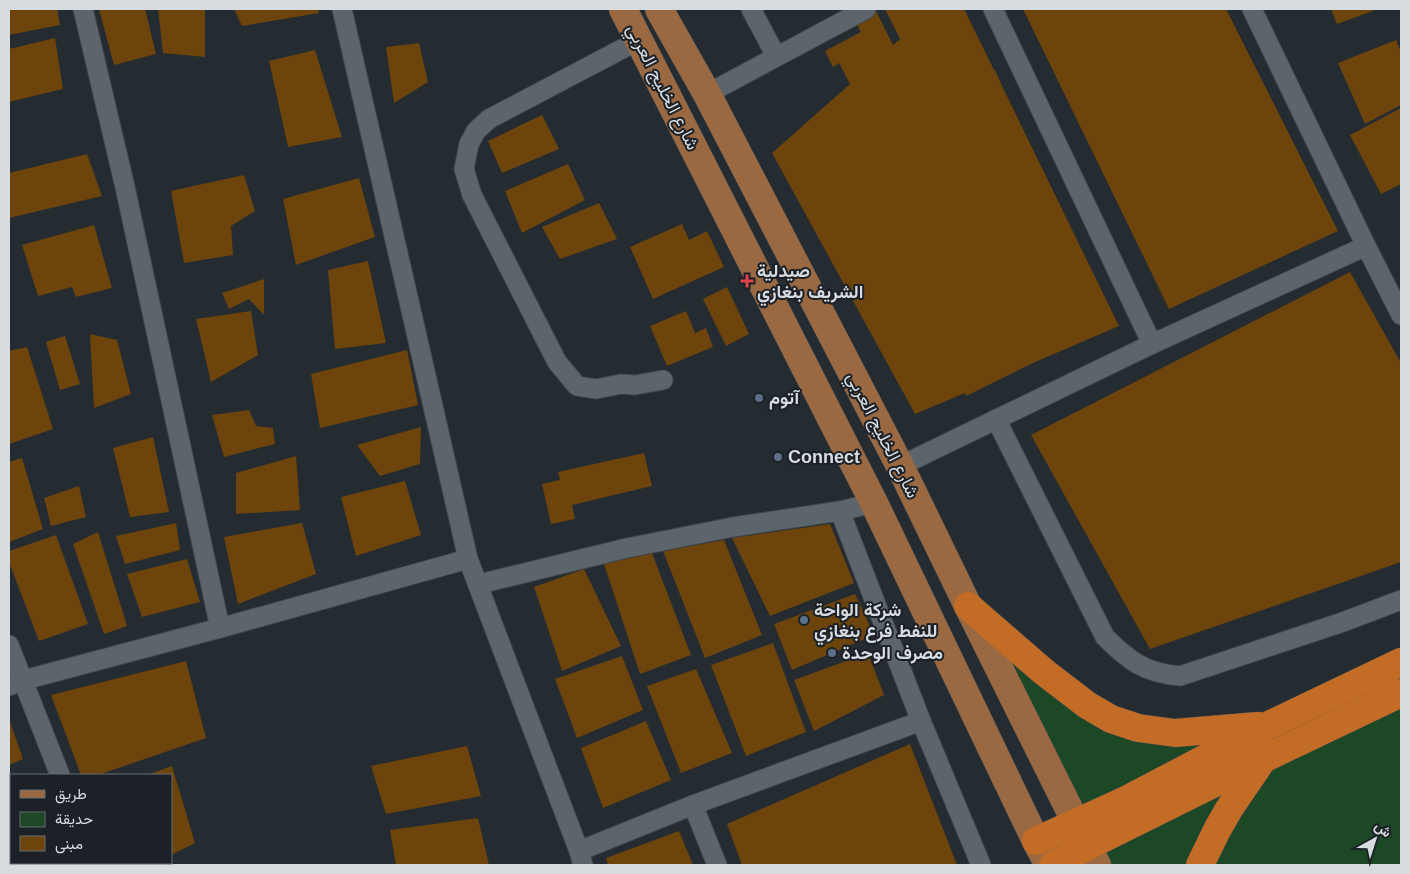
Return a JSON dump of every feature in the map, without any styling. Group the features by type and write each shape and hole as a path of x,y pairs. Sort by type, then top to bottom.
{"highway":[{"path":"968,606 1044,672 1087,705 1111,719 1138,728 1174,733 1267,726"},
{"path":"1087,845 1126,800 1267,726 1401,662"},
{"path":"1051,865 1087,845 1401,693"},
{"path":"1200,865 1229,809 1263,759"},
{"path":"1036,841 1087,845"}],"main road":[{"name":"شارع الخليج العربي","path":"623,9 874,503 1036,841 1051,865"},
{"name":"شارع الخليج العربي","path":"660,9 707,94 900,466 1087,845"}],"street":[{"path":"83,9 129,206 220,628"},
{"path":"342,9 468,559 581,858 693,805 921,721"},
{"path":"751,9 776,56"},
{"path":"707,94 866,9"},
{"path":"993,9 1152,344"},
{"path":"1252,9 1401,316"},
{"path":"639,40 489,119 476,131 469,144 464,169 472,195 557,362 577,386 596,389 621,384 635,385 663,380"},
{"path":"900,466 1152,344 1366,246"},
{"path":"996,420 1105,636 1121,653 1148,669 1164,675 1180,676 1342,622 1401,600"},
{"path":"478,584 626,548 733,527 840,511 874,503"},
{"path":"840,511 921,721 982,865"},
{"path":"16,683 468,559"},
{"path":"9,645 16,683 60,774"},
{"path":"693,805 717,865"}],"green space":[{"path":"975,616 1108,721 1255,729 1078,819"},
{"path":"1401,700 1401,865 1206,865 1266,765"},
{"path":"1259,762 1198,865 1100,865 1091,847"}],"building":[{"path":"9,9 57,9 60,25 9,35"},
{"path":"99,9 145,9 156,54 114,65"},
{"path":"158,9 205,9 205,57 163,53"},
{"path":"234,9 318,9 319,13 242,26"},
{"path":"875,9 893,45 900,39 885,9 964,9 1119,326 1033,363 966,396 965,393 915,414 772,153 850,84 839,63 833,67 825,51 861,32 853,17"},
{"path":"1023,9 1226,9 1338,231 1169,309"},
{"path":"1331,9 1372,9 1373,11 1337,24"},
{"path":"55,38 63,89 9,102 9,49"},
{"path":"1396,40 1401,52 1401,105 1365,124 1338,63"},
{"path":"419,43 428,82 394,103 386,47"},
{"path":"315,50 342,137 288,147 269,61"},
{"path":"1401,108 1401,184 1381,194 1350,135"},
{"path":"542,115 559,149 502,173 488,141"},
{"path":"87,154 102,196 9,218 9,173"},
{"path":"568,164 585,200 522,233 505,191"},
{"path":"244,175 255,211 231,226 233,255 184,263 171,191"},
{"path":"359,178 375,237 296,265 283,199"},
{"path":"599,203 617,239 560,259 542,227"},
{"path":"682,224 689,240 707,231 724,267 653,299 630,247"},
{"path":"94,225 112,288 76,297 72,287 38,296 22,245"},
{"path":"368,261 386,343 335,349 328,270"},
{"path":"1350,272 1401,363 1401,562 1150,649 1031,435"},
{"path":"264,279 264,315 249,299 229,309 222,293"},
{"path":"727,287 749,334 726,346 703,299"},
{"path":"251,311 258,355 211,382 196,319"},
{"path":"686,311 695,333 706,328 713,347 667,366 650,326"},
{"path":"90,334 117,340 131,394 94,408"},
{"path":"65,336 80,384 60,390 46,342"},
{"path":"27,347 53,429 9,444 9,351"},
{"path":"407,350 418,405 320,428 311,374"},
{"path":"249,410 256,426 273,428 275,444 224,457 212,415"},
{"path":"421,427 420,464 380,476 357,445"},
{"path":"153,437 169,512 130,517 113,448"},
{"path":"644,453 652,486 572,505 575,519 551,524 542,484 560,480 558,472"},
{"path":"296,456 300,510 236,514 236,473"},
{"path":"22,458 43,529 9,542 9,462"},
{"path":"405,481 421,535 356,556 341,497"},
{"path":"79,486 86,517 51,526 44,498"},
{"path":"176,523 180,550 125,564 116,536"},
{"path":"302,523 316,574 238,604 224,537"},
{"path":"830,524 854,583 770,616 732,538"},
{"path":"98,532 127,626 104,634 73,544"},
{"path":"56,535 88,624 39,641 9,562 9,551"},
{"path":"724,540 762,635 705,658 663,551"},
{"path":"652,553 691,655 640,674 604,564"},
{"path":"187,559 200,602 142,617 127,574"},
{"path":"584,569 621,646 562,671 534,587"},
{"path":"855,594 874,635 792,670 774,624"},
{"path":"773,643 806,732 746,756 711,665"},
{"path":"868,653 884,695 814,731 794,680"},
{"path":"622,656 643,710 577,738 555,679"},
{"path":"186,661 206,738 101,774 81,774 51,695"},
{"path":"696,669 732,753 681,773 647,686"},
{"path":"9,719 23,759 9,765"},
{"path":"646,721 671,780 603,808 581,748"},
{"path":"910,744 957,865 742,865 727,824"},
{"path":"467,746 481,796 386,814 371,766"},
{"path":"172,766 195,843 172,854 172,774 150,774"},
{"path":"478,818 489,865 396,865 390,830"},
{"path":"679,831 693,865 608,865 606,858"},
{"path":"74,864 74,865 9,865"}],"place":[{"name":"صيدلية الشريف بنغازي","path":"747,281"},
{"name":"آتوم","path":"759,398"},
{"name":"Connect","path":"778,457"},
{"name":"شركة الواحة للنفط فرع بنغازي","path":"804,620"},
{"name":"مصرف الوحدة","path":"832,653"}]}
